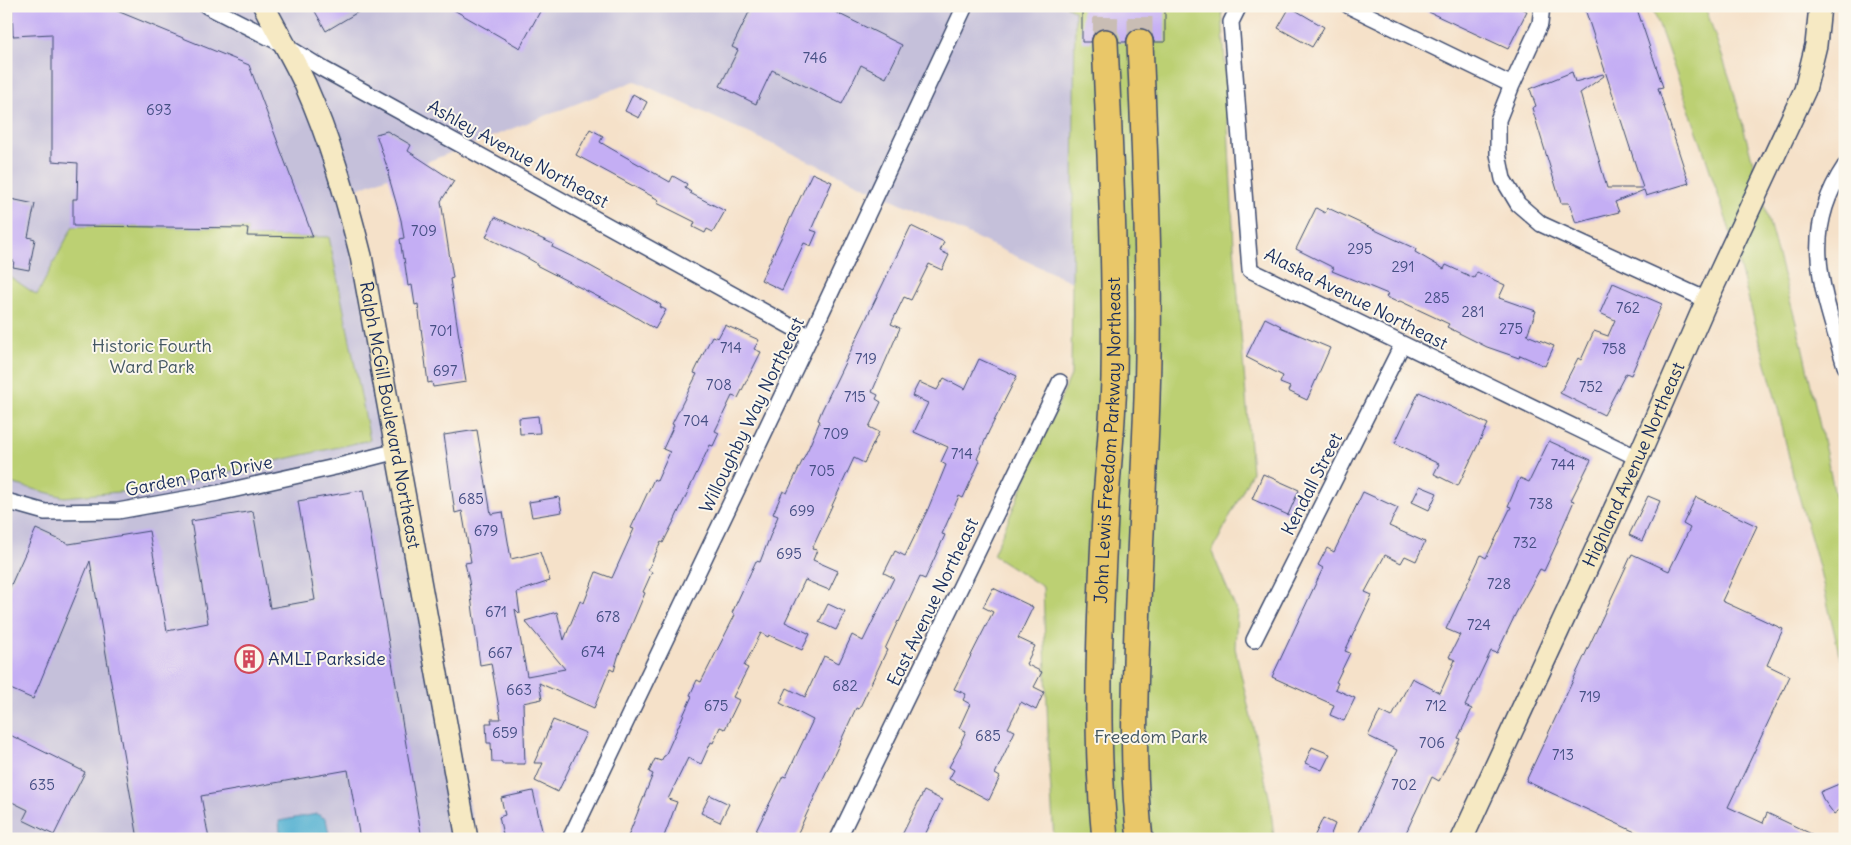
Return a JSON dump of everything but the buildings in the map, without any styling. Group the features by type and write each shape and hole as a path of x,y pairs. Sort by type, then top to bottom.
{"highway":[{"name":"John Lewis Freedom Parkway Northeast","path":"1105,42 1114,303 1114,380 1102,579 1099,695 1105,839"},
{"name":"John Lewis Freedom Parkway Northeast","path":"1140,42 1149,309 1135,703 1140,839"}],"main road":[{"name":"Ralph McGill Boulevard Northeast","path":"264,6 305,84 338,170 361,256 467,839"},
{"name":"Highland Avenue Northeast","path":"1462,839 1638,458 1706,300 1805,90 1816,45 1820,6"}],"street":[{"name":"Ashley Avenue Northeast","path":"207,6 284,45 323,69 810,337"},
{"name":"Willoughby Way Northeast","path":"570,839 810,337 965,6"},
{"name":"Alaska Avenue Northeast","path":"1239,6 1231,22 1250,270 1638,458"},
{"path":"1349,6 1512,85"},
{"path":"1542,6 1540,24 1498,120 1498,154 1503,179 1518,204 1541,224 1706,300"},
{"path":"1845,166 1825,203 1819,225 1818,251 1821,282 1845,366"},
{"name":"Kendall Street","path":"1254,640 1402,345"},
{"name":"East Avenue Northeast","path":"838,839 1060,382"},
{"name":"Garden Park Drive","path":"6,501 45,512 118,511 218,492 334,467 397,451"}],"shaded area":[{"path":"6,6 1066,6 1075,11 1072,282 635,81 339,196 477,839 6,839"}],"green space":[{"name":"Freedom Park","path":"1066,6 1222,6 1234,246 1252,472 1212,552 1237,612 1235,648 1270,801 1274,839 1054,839 1049,762 1043,587 993,555 1071,375 1075,11"},
{"path":"1652,6 1705,6 1732,85 1802,345 1845,539 1845,668 1839,653 1819,567 1793,475 1777,404 1730,231"},
{"name":"Historic Fourth Ward Park","path":"73,226 248,228 247,236 329,237 370,440 151,489 64,497 6,482 6,274 37,295"}],"water":[{"path":"317,814 326,819 330,839 285,839 280,831 279,821"}],"tunnel":[{"path":"1105,42 1106,6"},
{"path":"1140,6 1140,42"}],"place":[{"name":"AMLI Parkside","path":"249,659"}]}
